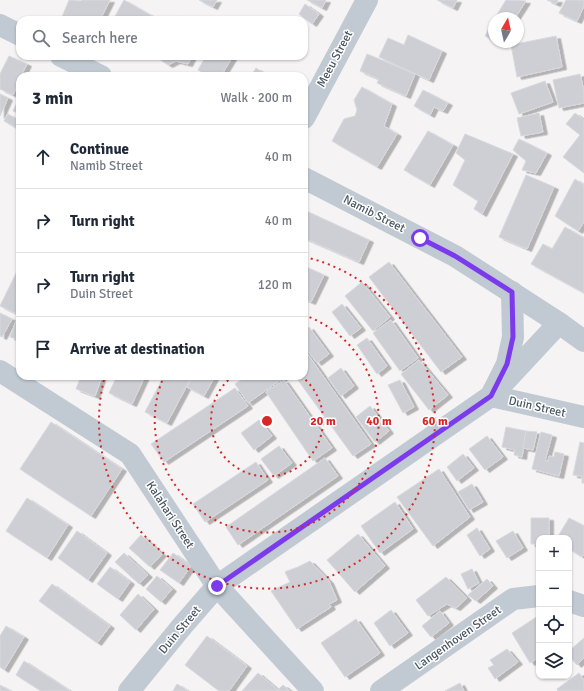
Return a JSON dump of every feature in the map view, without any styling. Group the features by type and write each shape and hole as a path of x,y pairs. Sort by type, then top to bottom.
{"street":[{"name":"Meeu Street","path":"308,111 367,0"},
{"path":"0,25 16,33"},
{"path":"69,60 93,72"},
{"name":"Namib Street","path":"308,180 455,256 512,292 584,341"},
{"path":"491,396 507,364 513,337 512,292"},
{"name":"Duin Street","path":"129,691 183,624 217,586 491,396 559,323"},
{"name":"Kalahari Street","path":"0,371 130,454 217,586 313,691"},
{"name":"Duin Street","path":"491,396 584,418"},
{"name":"Langenhoven Street","path":"380,691 513,600 536,596"},
{"path":"572,602 584,606"}],"building":[{"path":"69,0 110,0 102,16 62,16"},
{"path":"124,0 152,16 115,16"},
{"path":"199,0 217,0 213,7"},
{"path":"307,0 326,0 322,8"},
{"path":"437,0 457,0 453,8"},
{"path":"506,0 526,1 519,12 499,12"},
{"path":"547,0 558,0 556,4"},
{"path":"566,0 584,0 584,6 577,21 559,13"},
{"path":"305,4 319,14 312,24 308,21 308,16 302,16 299,14"},
{"path":"488,31 488,38 485,36"},
{"path":"408,35 442,51 429,80 379,57 388,38 404,45"},
{"path":"556,36 562,67 517,77 512,48 524,48 524,42"},
{"path":"367,54 415,74 406,96 377,83 379,79 360,71"},
{"path":"9,56 27,64 23,72 16,72 16,88 13,95 0,89 0,74"},
{"path":"161,60 190,60 188,64 176,61 168,65"},
{"path":"204,60 231,60 223,72 201,72 198,70"},
{"path":"256,68 262,72 254,72"},
{"path":"580,74 584,91 584,103 559,108 553,80"},
{"path":"545,81 553,102 519,114 511,93"},
{"path":"362,87 392,104 384,126 397,134 377,167 332,141 344,119 355,116 357,110 354,100"},
{"path":"423,90 448,103 443,111 434,107 430,115 414,106"},
{"path":"0,94 8,98 0,116"},
{"path":"16,105 16,112 13,111"},
{"path":"539,113 543,132 521,136 517,118"},
{"path":"575,113 584,120 584,173 563,157 580,135 566,124"},
{"path":"8,114 16,119 16,128 4,121"},
{"path":"428,131 453,145 430,185 404,170"},
{"path":"465,134 513,154 482,214 474,209 478,201 453,185 465,160 456,153"},
{"path":"519,139 547,153 536,173 522,170 526,161 513,150"},
{"path":"526,175 554,187 527,249 499,237"},
{"path":"575,179 584,185 584,222 578,231 555,216"},
{"path":"308,212 369,240 359,262 308,240"},
{"path":"565,227 584,238 584,293 531,264 543,244 552,249"},
{"path":"389,262 462,357 441,372 369,277"},
{"path":"308,268 324,275 311,302 308,301"},
{"path":"16,273 16,314 0,306"},
{"path":"362,282 390,317 373,331 345,296"},
{"path":"342,304 361,328 350,336 332,312"},
{"path":"0,313 12,319 2,337 0,336"},
{"path":"391,320 418,358 400,371 373,333"},
{"path":"16,321 16,339 10,337"},
{"path":"309,327 329,354 317,363 308,351"},
{"path":"367,338 387,366 377,374 357,345"},
{"path":"308,355 371,444 353,456 298,380 308,380"},
{"path":"419,360 448,395 429,410 401,374"},
{"path":"341,368 354,386 341,396 328,378"},
{"path":"79,380 101,380 95,396 76,389"},
{"path":"115,380 143,380 132,404 109,393"},
{"path":"162,380 190,380 167,423 145,412"},
{"path":"191,380 213,380 204,396 187,387"},
{"path":"241,380 280,380 248,403 235,384"},
{"path":"284,380 332,448 313,461 266,392"},
{"path":"400,380 414,407 403,413 388,385"},
{"path":"235,388 248,406 164,462 151,444"},
{"path":"370,406 389,431 375,442 356,417"},
{"path":"259,420 272,436 254,450 241,433"},
{"path":"51,422 122,469 91,516 20,469"},
{"path":"506,427 526,431 522,457 514,455 515,450 502,447"},
{"path":"526,431 537,432 533,450 523,448"},
{"path":"541,432 552,435 545,461 548,461 549,456 554,457 555,452 564,454 559,476 532,469"},
{"path":"487,436 503,457 485,470 469,449"},
{"path":"580,442 584,443 584,483 582,483 582,476 573,475"},
{"path":"279,446 292,463 274,476 261,459"},
{"path":"463,454 474,468 457,481 447,467"},
{"path":"325,458 338,476 238,545 226,527"},
{"path":"256,462 268,480 205,522 193,504"},
{"path":"439,469 470,517 433,546 397,497"},
{"path":"472,484 483,502 469,510 458,492"},
{"path":"27,498 68,525 47,558 6,531"},
{"path":"395,502 413,529 380,553 361,526"},
{"path":"531,518 549,518 549,535 536,535 536,544 531,544"},
{"path":"569,518 584,526 584,554 582,557 572,551 572,535 559,535"},
{"path":"477,528 490,549 480,556 467,535"},
{"path":"77,531 107,553 88,580 58,558"},
{"path":"513,531 523,548 507,558 496,541"},
{"path":"358,534 385,566 355,592 327,560"},
{"path":"141,535 162,554 150,567 129,548"},
{"path":"124,553 148,575 139,584 115,562"},
{"path":"173,553 191,566 179,583 160,570"},
{"path":"310,561 329,581 337,600 329,604 331,607 297,629 271,591 290,582 285,572"},
{"path":"110,567 130,582 118,599 97,584"},
{"path":"472,569 479,583 468,589 461,574"},
{"path":"157,576 172,589 161,602 146,589"},
{"path":"446,577 467,598 456,608 447,604 428,616 416,600"},
{"path":"487,579 493,586 476,601 468,595"},
{"path":"52,584 110,626 97,643 39,601"},
{"path":"138,594 154,609 136,630 120,615"},
{"path":"391,610 408,633 390,646 374,623"},
{"path":"440,611 449,623 431,637 422,626"},
{"path":"536,617 536,659 530,663 512,633"},
{"path":"356,619 380,653 345,677 321,643"},
{"path":"6,626 24,637 4,670 0,667 0,636"},
{"path":"207,636 247,666 229,691 219,691 185,665"},
{"path":"584,638 584,658 577,665 572,659 572,648"},
{"path":"507,649 518,662 495,679 488,668 494,665 490,660"},
{"path":"24,661 70,691 41,691 16,675"},
{"path":"258,673 278,690 283,685 290,691 242,691"},
{"path":"579,673 584,680 584,691 558,691 557,689"},
{"path":"460,683 464,691 445,691"},
{"path":"177,684 188,691 173,691"},
{"path":"0,685 11,691 0,691"}],"route":[{"path":"217,586 491,396 507,364 513,337 512,292 455,256 420,238"}]}
